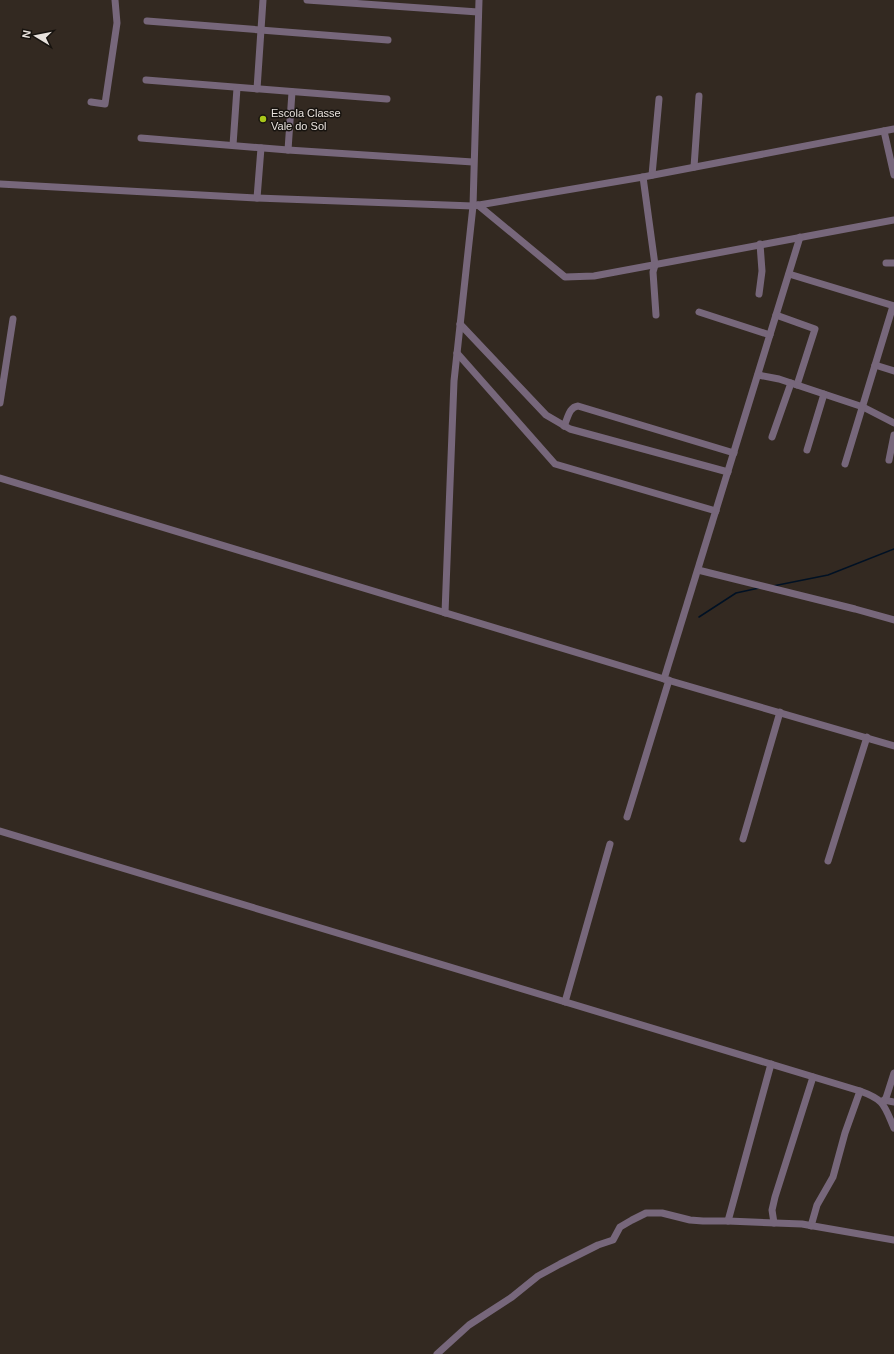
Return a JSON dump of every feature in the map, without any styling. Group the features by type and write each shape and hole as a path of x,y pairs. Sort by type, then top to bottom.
{"street":[{"path":"91,102 105,104 117,23 116,0"},
{"path":"257,89 263,0"},
{"path":"307,0 478,12"},
{"path":"445,613 454,381 476,205 474,162 479,0"},
{"path":"147,21 388,40"},
{"path":"146,80 387,99"},
{"path":"233,145 237,88"},
{"path":"288,150 292,92"},
{"path":"694,167 699,96"},
{"path":"652,175 659,99"},
{"path":"0,184 256,198 476,205 643,177 894,129"},
{"path":"884,131 894,175"},
{"path":"141,138 288,150 474,162"},
{"path":"256,198 261,148"},
{"path":"643,177 655,265 653,272 656,315"},
{"path":"476,205 565,277 594,276 894,220"},
{"path":"627,817 698,570 800,237"},
{"path":"759,294 762,271 760,244"},
{"path":"886,263 894,263"},
{"path":"789,274 893,306 845,464"},
{"path":"699,312 770,335"},
{"path":"772,437 815,329 776,315"},
{"path":"0,403 13,319"},
{"path":"460,324 546,415 564,426 570,429 728,472"},
{"path":"457,353 556,464 716,511"},
{"path":"875,365 894,371"},
{"path":"758,375 794,384 862,407 894,423"},
{"path":"807,450 824,394"},
{"path":"564,426 572,409 578,406 734,453"},
{"path":"890,460 894,435"},
{"path":"0,478 666,680 894,746"},
{"path":"698,570 848,607 894,620"},
{"path":"743,839 780,712"},
{"path":"828,861 867,737"},
{"path":"0,831 860,1091 872,1095 883,1102 894,1102"},
{"path":"565,1002 610,844"},
{"path":"728,1221 771,1064"},
{"path":"894,1073 883,1102 894,1128"},
{"path":"774,1223 772,1210 775,1197 813,1077"},
{"path":"811,1226 817,1205 833,1177 845,1133 860,1091"},
{"path":"437,1354 469,1325 512,1297 538,1276 598,1245 613,1240 620,1227 646,1213 662,1212 690,1220 702,1221 774,1223 811,1226 894,1240"}],"waterway":[{"path":"773,586 828,575 894,549"},
{"path":"699,617 736,593 759,588"}],"place":[{"name":"Escola Classe Vale do Sol","path":"263,119"}]}
